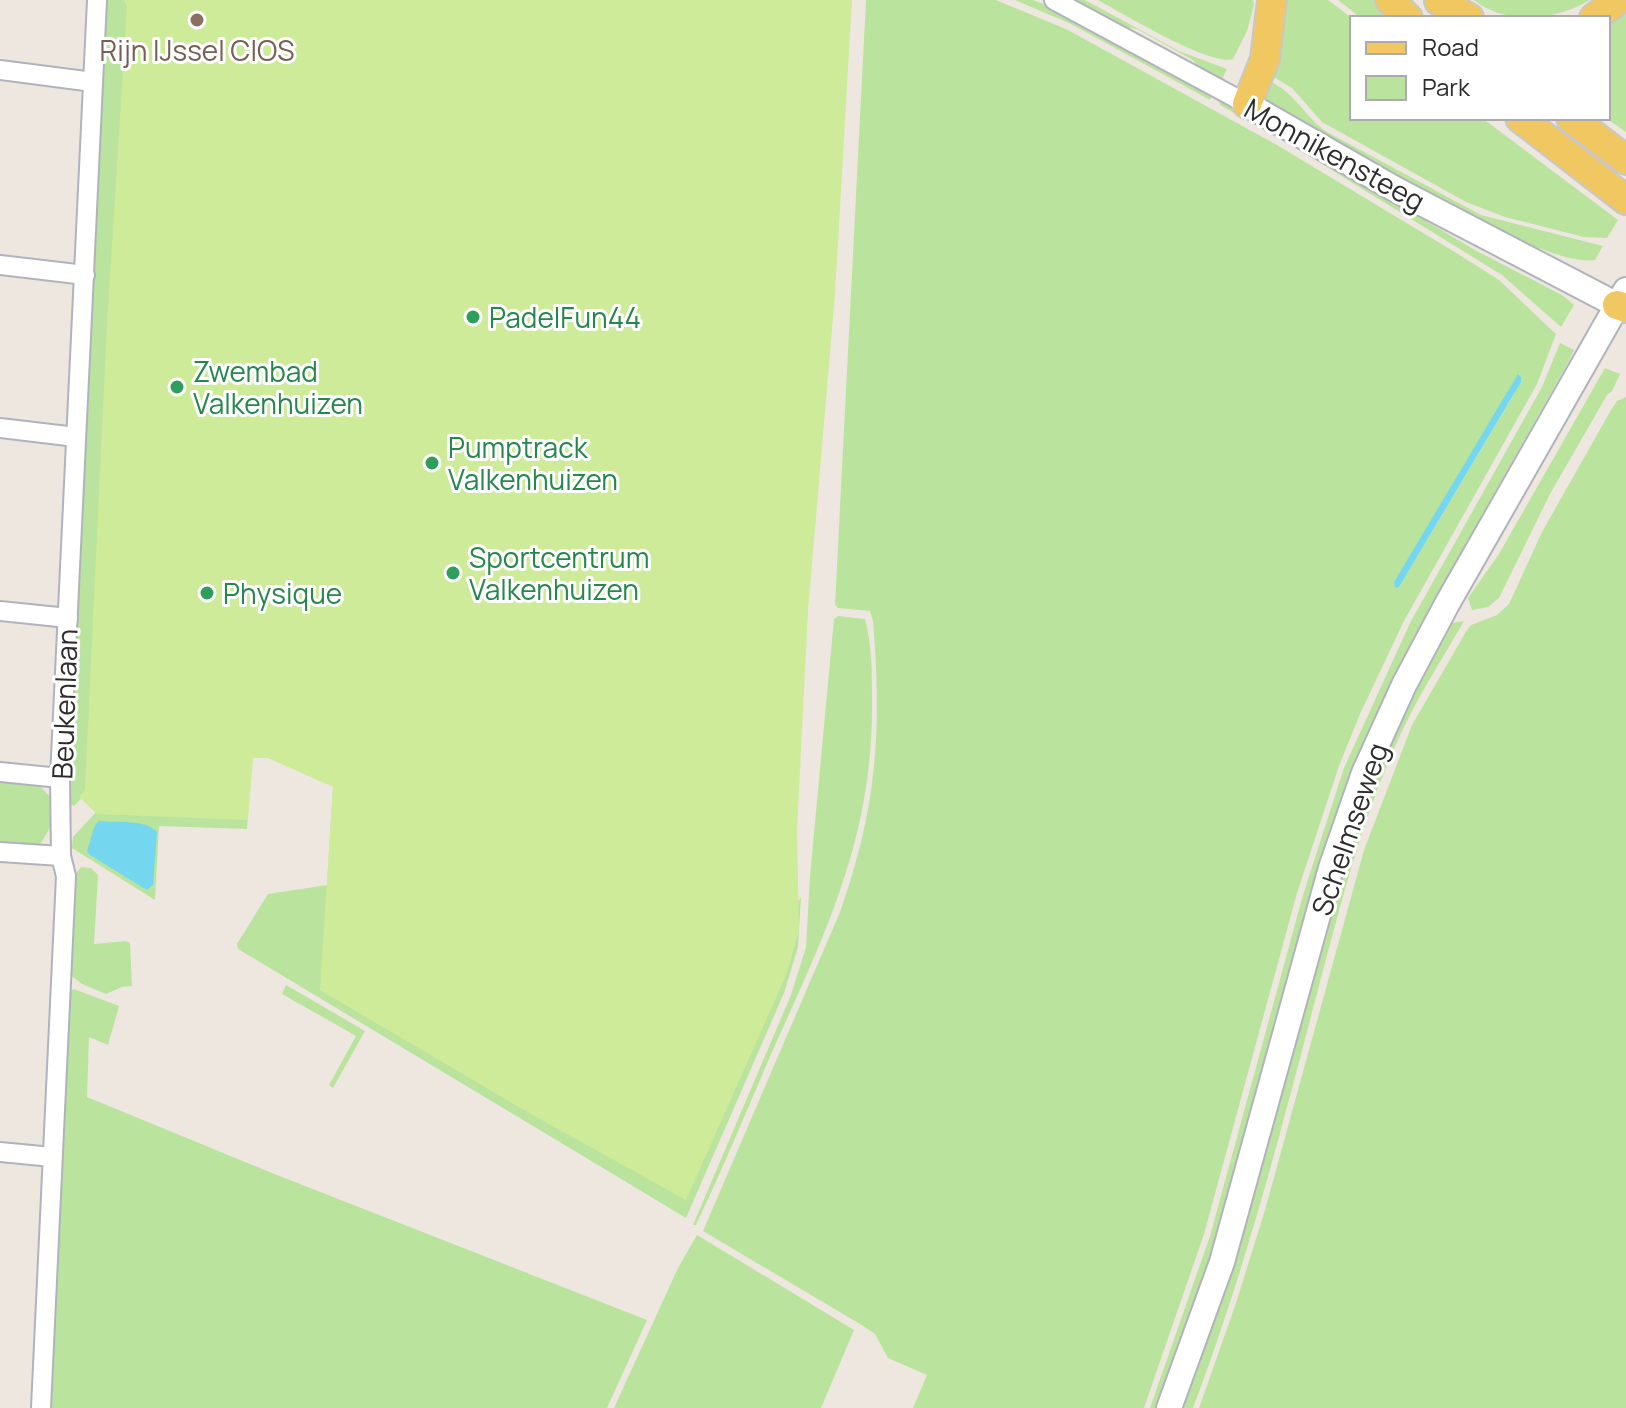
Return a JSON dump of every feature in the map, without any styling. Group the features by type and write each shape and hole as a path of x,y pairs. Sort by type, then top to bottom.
{"main road":[{"path":"1247,104 1265,59 1272,0"},
{"path":"1390,0 1406,16"},
{"path":"1439,0 1455,16"},
{"path":"1439,0 1466,16"},
{"path":"1597,16 1618,0"},
{"name":"Monnikensteeg","path":"1247,104 1393,188 1623,301"},
{"path":"1523,120 1618,194"},
{"path":"1574,120 1626,160"},
{"name":"Schelmseweg","path":"1169,1408 1222,1262 1331,868 1364,773 1404,685 1447,604 1623,301"}],"street":[{"name":"Beukenlaan","path":"41,1408 66,876 61,856 60,778 97,0"},
{"name":"Monnikensteeg","path":"1054,0 1247,104"},
{"path":"0,70 93,82"},
{"path":"0,265 85,275"},
{"path":"0,428 76,437"},
{"path":"0,611 68,618"},
{"path":"0,772 60,778"},
{"path":"0,852 61,856"},
{"path":"0,1152 52,1157"}],"green space":[{"path":"105,0 139,0 91,789 74,806 68,803"},
{"name":"Sportcentrum Valkenhuizen","path":"124,0 852,0 835,294 808,611 797,830 799,930 787,973 686,1200 531,1114 320,990 333,787 268,758 253,758 248,820 97,814 79,797 85,790 107,325 127,6"},
{"path":"866,0 996,0 1068,30 1277,145 1458,254 1499,280 1556,334 1537,384 1404,621 1339,766 1297,893 1204,1234 1144,1408 913,1408 927,1375 888,1358 875,1334 703,1231 840,912 862,838 874,768 876,734 873,621 870,611 838,608 835,605","holes":["1522,379 1399,587 1394,582"]},
{"path":"1015,0 1033,0 1058,10 1212,95 1210,100 1071,24"},
{"path":"1072,0 1085,0 1179,51 1227,69 1221,81 1200,70 1193,60 1137,29 1120,26"},
{"path":"1098,0 1253,0 1254,5 1247,31 1233,59 1222,59 1187,47"},
{"path":"1278,0 1328,0 1350,16 1350,120 1485,120 1618,220 1607,238 1584,237 1505,217 1466,202 1322,122 1292,88 1267,73"},
{"path":"1338,0 1378,0 1393,16 1358,16"},
{"path":"1474,0 1590,0 1547,16 1511,16"},
{"path":"1626,0 1626,132 1609,120 1610,16"},
{"path":"1265,80 1283,89 1327,132 1481,215 1603,246 1595,260 1567,257 1528,244 1482,223 1266,102 1263,91"},
{"path":"1218,98 1475,250 1562,295 1574,305 1561,327 1502,275 1278,137 1220,105"},
{"path":"1560,343 1574,350 1570,359 1440,589 1395,678 1234,1192 1162,1408 1150,1408 1210,1236 1303,895 1344,768 1410,623 1542,387"},
{"path":"1605,368 1620,374 1550,494 1499,598 1488,607 1472,610 1468,598 1499,554"},
{"path":"1626,397 1626,1408 1199,1408 1265,1210 1364,850 1412,725 1471,625 1497,615 1509,604 1542,532 1611,410 1617,401"},
{"path":"838,616 865,619 871,658 871,748 856,838 811,964 716,1182 696,1225 693,1225 791,995 806,947 834,619"},
{"path":"1464,621 1407,721 1376,793 1340,906 1242,1264 1193,1408 1181,1408 1364,800 1406,710 1452,623"},
{"path":"252,757 247,829 159,826 155,900 72,848 73,837 98,810"},
{"path":"0,779 43,784 42,788 51,798 50,828 39,846 0,843"},
{"path":"333,787 794,908 801,897 798,947 784,993 686,1218 238,949 237,944 268,894 327,885"},
{"path":"81,867 91,868 98,875 94,944 130,943 132,986 106,994 82,984 69,974 74,877"},
{"path":"286,985 365,1031 333,1088 329,1085 356,1036 282,994"},
{"path":"74,989 119,1006 108,1045 89,1037 87,1097 647,1320 607,1408 48,1408 68,993"},
{"path":"697,1235 854,1330 821,1408 614,1408 678,1268"}],"water":[{"path":"1518,374 1521,382 1399,587 1395,588 1394,582"},
{"path":"99,821 138,823 157,832 153,885 147,890 87,851"}],"place":[{"name":"Rijn IJssel CIOS","path":"197,20"},
{"name":"PadelFun44","path":"473,317"},
{"name":"Zwembad Valkenhuizen","path":"177,387"},
{"name":"Pumptrack Valkenhuizen","path":"432,463"},
{"name":"Sportcentrum Valkenhuizen","path":"453,573"},
{"name":"Physique","path":"207,593"}]}
